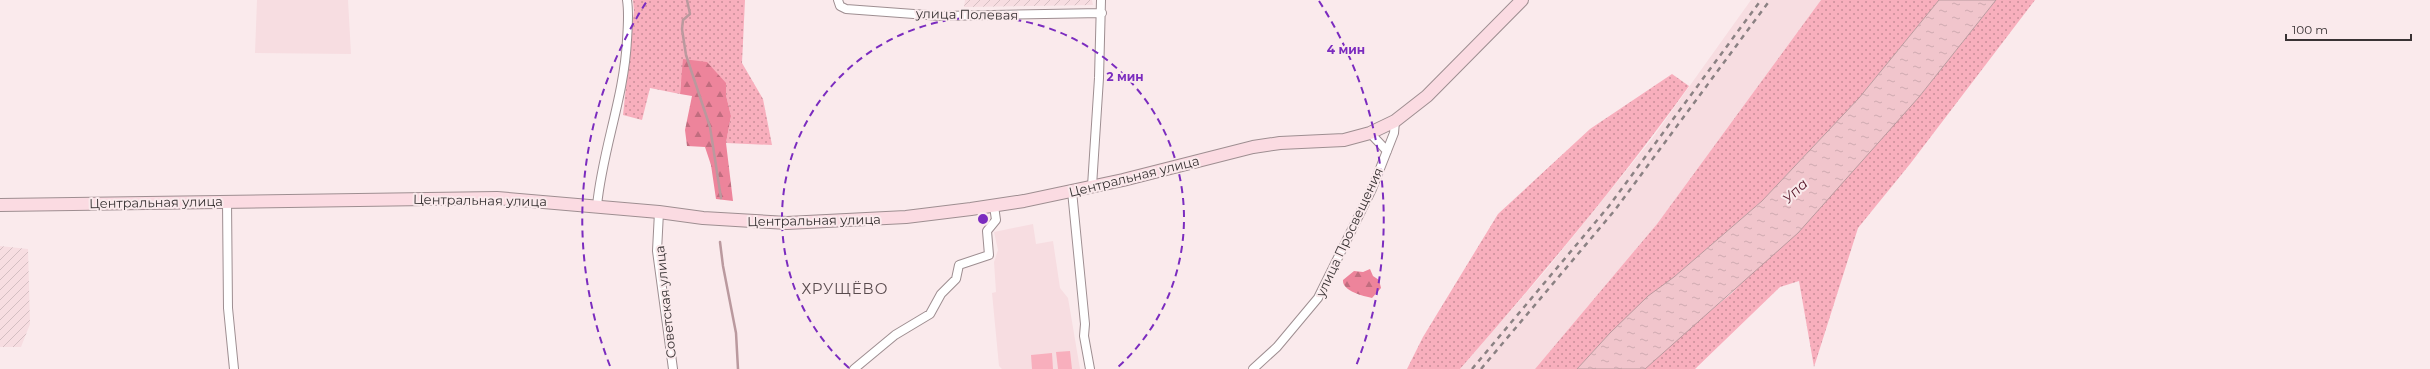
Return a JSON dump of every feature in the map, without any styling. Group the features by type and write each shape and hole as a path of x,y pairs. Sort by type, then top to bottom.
{"main road":[{"name":"Центральная улица","path":"0,205 497,198 597,206 752,222 811,223 906,217 994,206 1072,192 1253,147 1280,143 1344,140 1370,132 1395,121 1427,96 1522,0"}],"street":[{"path":"597,206 621,91 626,53 629,10 627,0"},
{"name":"улица Полевая","path":"838,0 840,6 846,9 941,16 1102,14"},
{"path":"1092,186 1102,14 1101,0"},
{"name":"улица Просвещения","path":"1253,369 1277,347 1318,298 1372,189 1394,133 1395,121"},
{"path":"1370,132 1387,151"},
{"path":"1072,192 1085,324 1084,336 1090,369"},
{"path":"227,201 228,308 234,369"},
{"path":"854,369 895,335 930,314 940,294 955,281 959,265 988,254 987,231 996,220 994,206"},
{"name":"Советская улица","path":"659,212 657,251 673,369"}],"shaded area":[{"path":"257,0 348,0 351,54 255,53"},
{"path":"633,0 745,0 742,63 763,99 772,145 726,143 731,116 726,95 726,83 681,81 680,94 650,88 642,120 623,115 634,11"},
{"path":"965,0 1092,0 1093,5 964,7"},
{"path":"1751,0 1821,0 1657,224 1535,369 1460,369 1546,270 1651,140"},
{"path":"1821,0 1939,0 1859,98 1762,201 1674,277 1648,297 1610,333 1577,369 1535,369 1657,224"},
{"path":"1996,0 2035,0 1910,164 1858,228 1814,367 1799,281 1780,287 1695,369 1645,369 1677,338 1732,293 1919,97"},
{"path":"1672,74 1689,86 1635,159 1578,230 1460,369 1407,369 1423,337 1498,214 1590,129"},
{"path":"1033,224 1036,244 1053,241 1060,288 1068,298 1080,369 1002,369 999,366 992,293 996,292 994,262 998,250 994,232"},
{"path":"0,246 28,249 30,324 21,347 0,347"},
{"path":"1070,351 1072,369 1058,369 1056,352"},
{"path":"1052,353 1053,369 1032,369 1031,355"}],"green space":[{"path":"683,59 707,62 726,83 726,95 731,116 726,143 733,201 716,199 711,165 705,147 687,146 685,130 692,96 680,94"},
{"path":"1370,269 1373,276 1379,280 1381,288 1372,298 1349,290 1344,284 1343,280 1354,271 1363,272"}],"water":[{"name":"Упа","path":"1939,0 1996,0 1919,97 1798,233 1645,369 1577,369 1610,333 1648,296 1674,277 1762,201 1859,98"}],"waterway":[{"path":"687,0 690,14 683,20 682,29 686,55 710,127 721,198"},
{"path":"720,242 723,266 736,333 738,369"}],"railway":[{"path":"1472,369 1609,206 1761,0"},
{"path":"1481,369 1615,210 1770,0"}],"district":[{"name":"ХРУЩЁВО","path":"845,288"}]}
